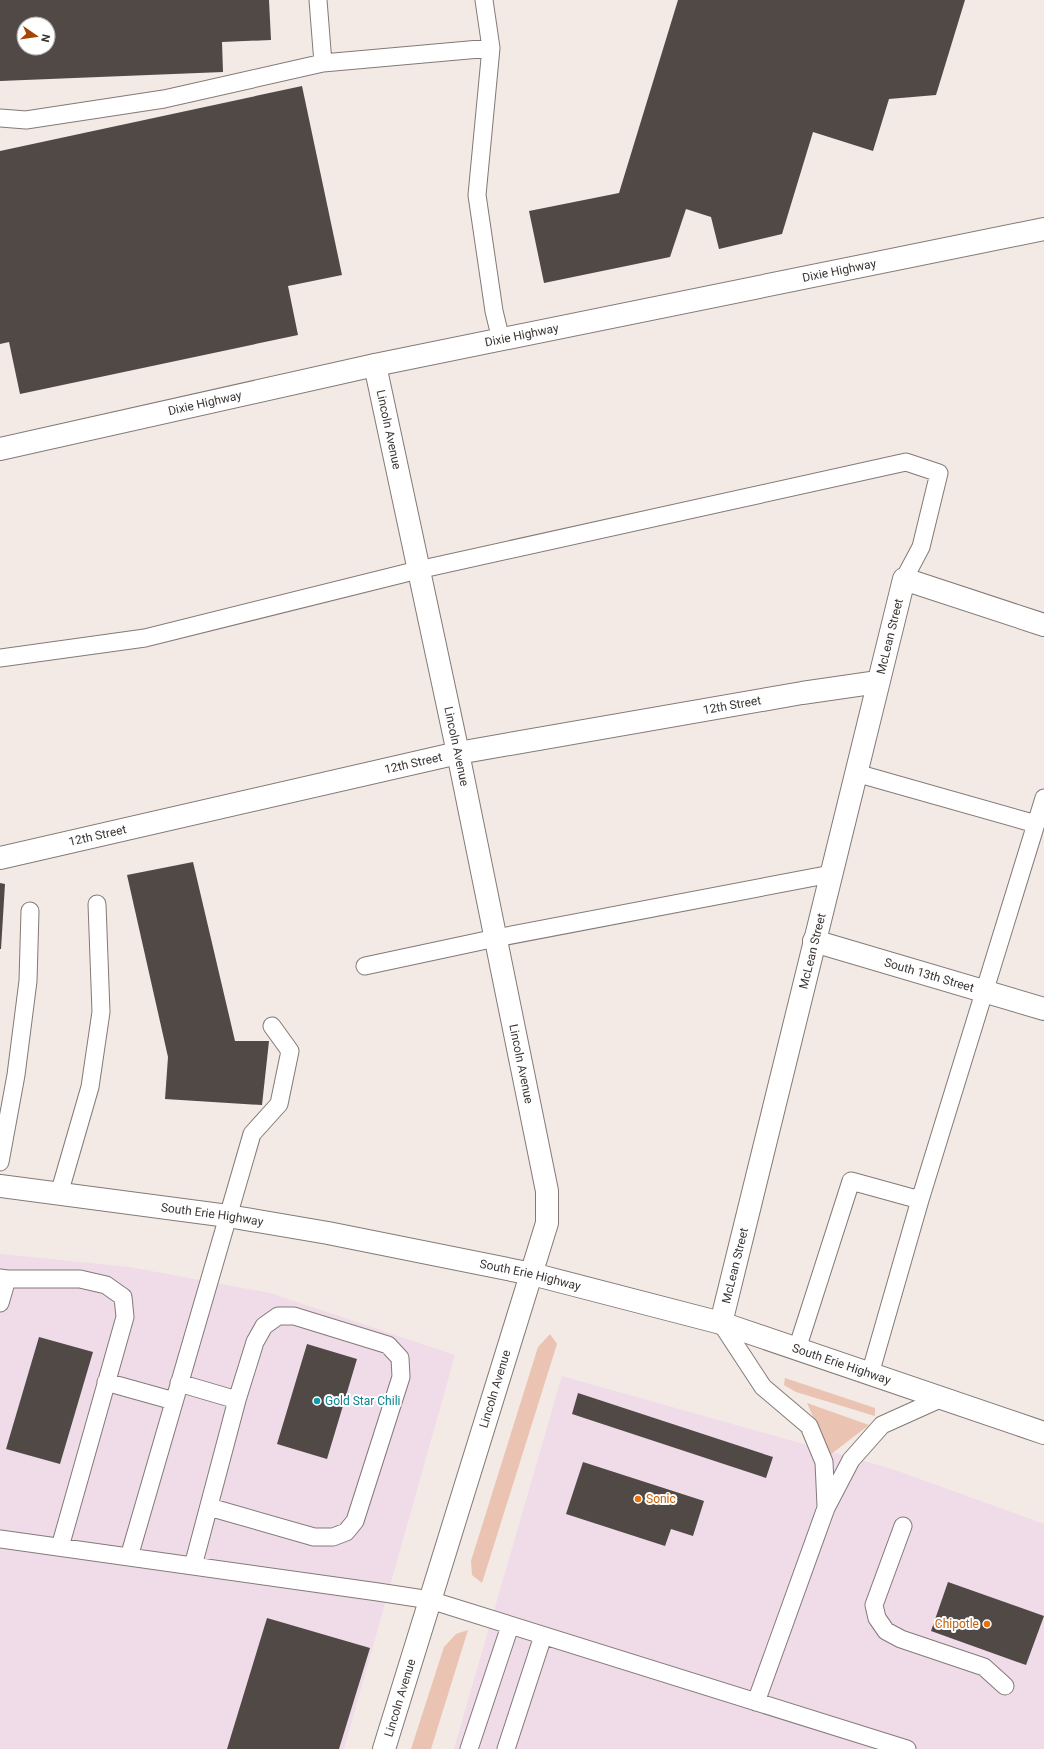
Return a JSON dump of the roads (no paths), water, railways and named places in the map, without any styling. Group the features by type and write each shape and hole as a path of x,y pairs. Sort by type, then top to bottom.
{"street":[{"name":"Dixie Highway","path":"0,449 375,365 1044,229"},
{"name":"Lincoln Avenue","path":"375,365 458,753 548,1191 547,1223 384,1749"},
{"path":"904,579 1044,625"},
{"name":"McLean Street","path":"721,1323 904,579"},
{"name":"12th Street","path":"0,858 458,753 794,694 878,682"},
{"name":"South 13th Street","path":"814,941 1044,1009"},
{"name":"South Erie Highway","path":"0,1186 228,1216 328,1233 532,1274 721,1323 1044,1432"}],"lane":[{"path":"318,0 323,63"},
{"path":"484,0 491,48 477,195 494,311 501,340"},
{"path":"0,118 26,120 164,99 323,63 491,48"},
{"path":"0,658 145,638 418,570 906,462 939,473 921,547 904,579"},
{"path":"856,773 1036,824"},
{"path":"870,1374 920,1200 1044,798"},
{"path":"365,966 496,938 831,874"},
{"path":"59,1194 90,1087 102,1012 97,904"},
{"path":"0,1162 16,1075 28,981 30,911"},
{"path":"129,1557 252,1134 278,1104 290,1051 272,1026"},
{"path":"797,1349 851,1181 920,1200"},
{"path":"0,1303 3,1278 80,1279 106,1285 123,1297 125,1317 60,1547"},
{"path":"193,1566 208,1507 237,1400 255,1342 264,1326 278,1316 294,1316 388,1345 400,1358 401,1377 355,1521 346,1532 333,1537 314,1537 208,1507"},
{"path":"721,1323 763,1387 809,1426 824,1462 826,1508"},
{"path":"106,1382 174,1401"},
{"path":"179,1383 237,1400"},
{"path":"756,1702 826,1508 851,1460 882,1425 942,1398"},
{"path":"903,1526 874,1605 877,1618 886,1631 901,1639 984,1667 1005,1686"},
{"path":"0,1539 430,1600 907,1749"},
{"path":"469,1749 510,1626"},
{"path":"506,1749 543,1636"}],"place":[{"name":"Gold Star Chili","path":"317,1401"},
{"name":"Sonic","path":"638,1499"},
{"name":"Chipotle","path":"987,1624"}]}
